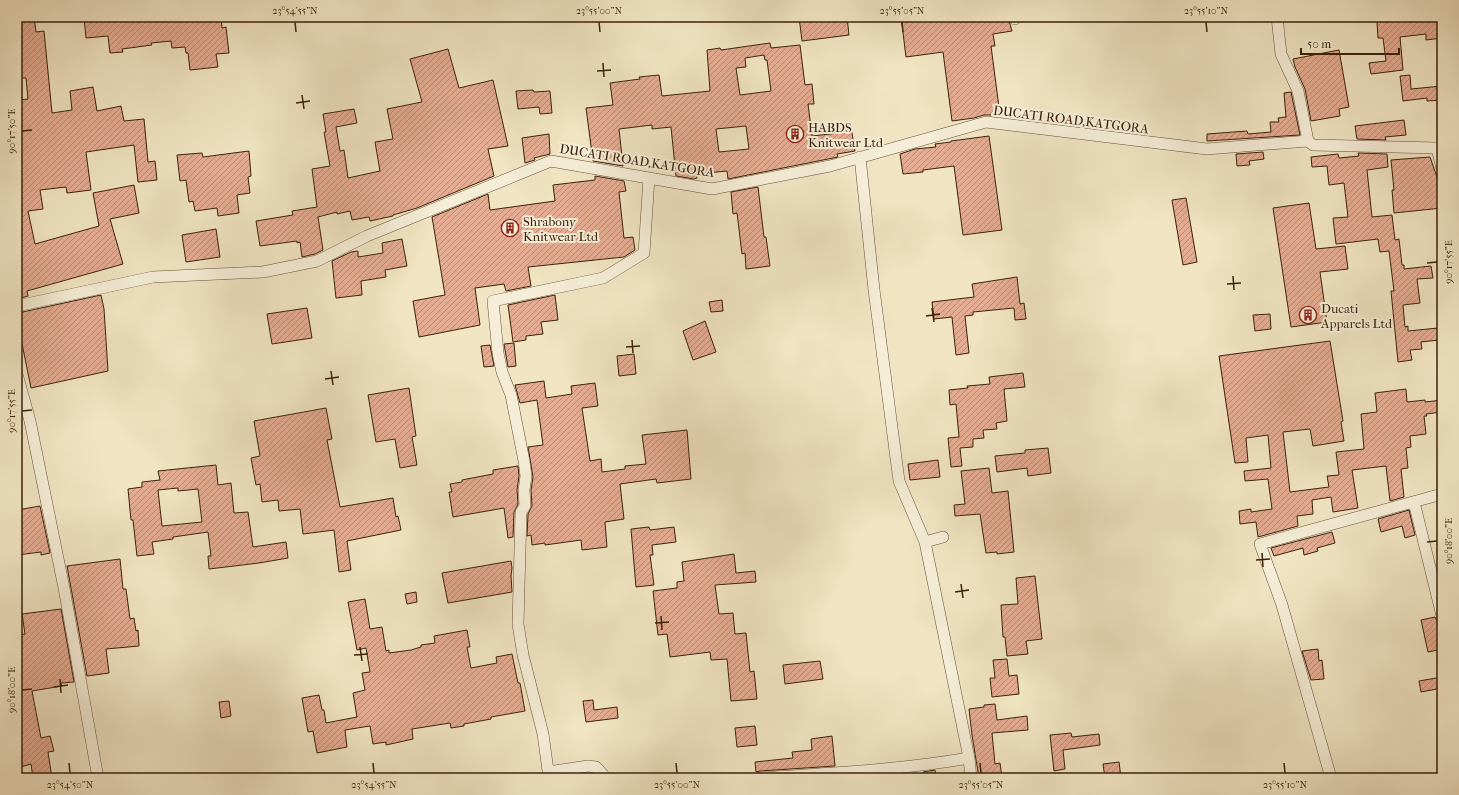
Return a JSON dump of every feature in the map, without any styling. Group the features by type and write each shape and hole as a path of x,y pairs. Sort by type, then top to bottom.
{"street":[{"path":"1277,17 1281,54 1298,91 1308,141"},
{"name":"DUCATI ROAD,KATGORA","path":"17,306 153,277 263,272 317,261 367,236 551,161 712,189 830,166 986,122 1206,149 1308,141 1314,145 1439,148 1442,170"},
{"path":"860,157 874,290 886,371 899,481 925,542 969,758 971,778"},
{"path":"606,778 596,767 588,766 549,775 543,734 523,655 518,624 521,512 525,506 524,490 526,476 511,395 502,372 498,352 493,301 603,278 644,253 649,178"},
{"path":"17,374 30,422 62,581 98,778"},
{"path":"1331,778 1282,605 1260,544 1442,494"},
{"path":"1414,502 1442,616"},
{"path":"925,542 943,537"},
{"path":"760,778 852,772 937,764 969,758"}],"building":[{"path":"20,17 34,17 36,32 44,31 52,113 72,110 70,91 93,87 97,111 121,106 124,121 144,119 148,162 155,161 157,180 138,182 134,145 86,152 91,190 67,193 66,187 40,190 43,209 28,211 35,244 99,226 93,193 134,185 139,213 110,219 123,264 27,291 28,296 17,299 17,130 19,130 17,100 28,99 26,78 17,78 17,31 21,31"},
{"path":"84,17 221,17 222,28 226,27 229,53 216,54 218,67 190,70 188,53 186,53 185,47 172,48 171,41 151,43 152,45 122,49 123,52 110,53 108,36 86,38"},
{"path":"799,17 847,17 849,35 802,41"},
{"path":"901,17 1008,17 1012,31 993,34 995,46 991,46 1000,115 984,115 952,121 943,52 906,57"},
{"path":"1394,17 1442,17 1442,38 1426,40 1426,34 1400,37 1403,70 1371,74 1369,63 1386,61 1383,38 1378,38 1377,22 1394,20"},
{"path":"770,43 771,48 800,45 805,85 812,84 814,104 808,104 812,136 839,133 839,129 851,127 855,151 837,154 838,157 728,179 727,171 696,174 697,178 694,179 676,176 671,127 652,129 652,125 619,129 623,166 593,161 586,108 613,105 610,83 640,79 639,77 659,75 662,96 710,91 707,50 720,48 721,50","holes":["764,55 765,60 767,60 771,91 740,95 736,68 746,67 745,58","746,126 749,149 719,152 716,129"]},
{"path":"448,49 459,88 493,80 508,146 488,149 494,176 417,208 393,216 370,221 369,217 352,220 350,211 337,214 337,212 318,217 323,250 315,254 302,257 300,242 297,243 297,241 260,246 256,221 293,215 292,211 317,207 312,169 330,166 324,132 326,132 323,114 354,109 357,123 336,127 340,151 344,150 348,178 380,171 375,142 393,139 387,109 422,102 410,59"},
{"path":"1339,50 1349,107 1339,109 1340,116 1311,121 1305,89 1293,59"},
{"path":"1410,75 1411,89 1442,86 1442,100 1427,101 1427,98 1403,101 1400,76"},
{"path":"533,90 534,92 550,91 552,113 540,114 539,107 518,109 516,91"},
{"path":"1291,92 1300,135 1207,141 1207,134 1247,131 1248,134 1271,132 1270,122 1279,122 1278,118 1286,117 1284,93"},
{"path":"1404,120 1406,135 1385,137 1386,140 1357,139 1355,126"},
{"path":"549,134 550,154 534,158 535,160 525,163 522,138"},
{"path":"989,136 1002,230 963,235 954,166 903,174 900,154 915,149 936,147 935,144"},
{"path":"249,151 251,176 248,177 250,193 237,195 239,213 218,216 217,208 195,211 193,201 189,202 186,180 180,181 177,155 202,153 203,157"},
{"path":"1263,152 1264,159 1249,161 1250,165 1237,166 1236,154"},
{"path":"1358,153 1387,154 1388,167 1367,170 1372,217 1392,215 1395,240 1399,239 1402,265 1404,265 1404,269 1431,266 1433,278 1417,279 1420,303 1403,305 1405,327 1408,326 1408,331 1438,328 1439,340 1421,342 1422,349 1410,350 1412,360 1398,362 1391,291 1394,291 1389,251 1380,252 1378,239 1336,244 1333,218 1348,217 1344,183 1329,185 1327,166 1312,167 1311,157 1338,154 1339,158 1359,156"},
{"path":"1430,157 1439,183 1441,183 1442,208 1394,213 1392,190 1394,190 1391,160"},
{"path":"595,176 624,181 626,191 619,192 624,238 633,237 635,250 624,257 528,267 531,286 506,291 504,284 475,288 480,325 419,337 413,301 445,295 432,217 488,194 490,210 555,201 553,185 595,180"},
{"path":"758,187 764,237 766,237 770,266 746,269 745,253 742,254 737,213 733,214 731,192"},
{"path":"1186,198 1197,262 1183,265 1172,200"},
{"path":"1309,203 1316,249 1345,246 1348,269 1320,272 1327,322 1291,327 1273,208"},
{"path":"216,229 220,257 186,262 182,235"},
{"path":"402,239 407,266 385,270 386,277 361,281 362,295 336,298 332,261 351,252 358,251 358,257 383,253 382,243"},
{"path":"1017,277 1020,304 1024,303 1026,319 1015,320 1014,308 973,312 973,315 965,316 969,353 956,355 952,317 934,319 932,302 974,297 972,284"},
{"path":"101,295 104,309 108,371 31,388 19,329 21,329 18,313"},
{"path":"555,295 558,320 541,322 543,334 526,336 526,340 513,342 508,305"},
{"path":"722,300 723,311 711,312 709,302"},
{"path":"307,308 312,338 272,344 267,314"},
{"path":"1270,314 1271,329 1255,331 1253,315"},
{"path":"705,321 716,352 693,360 683,331"},
{"path":"1330,341 1343,421 1341,422 1344,441 1313,446 1310,429 1283,432 1290,492 1329,487 1327,476 1339,475 1336,452 1364,449 1361,414 1377,412 1375,393 1406,389 1407,402 1442,400 1442,412 1426,414 1427,416 1424,416 1426,434 1410,436 1411,447 1406,448 1408,468 1401,469 1404,497 1390,501 1386,466 1352,470 1358,508 1333,512 1331,497 1312,500 1313,514 1297,516 1298,526 1258,537 1256,522 1240,524 1239,511 1251,509 1251,512 1272,509 1268,479 1245,481 1244,471 1271,468 1268,435 1246,438 1248,462 1235,463 1219,356"},
{"path":"514,343 516,366 508,367 504,344"},
{"path":"490,345 494,366 484,367 481,346"},
{"path":"634,354 636,374 619,376 617,356"},
{"path":"1023,373 1025,387 1004,389 1007,421 996,423 997,429 983,430 984,438 973,439 973,447 960,448 962,466 951,467 948,438 959,437 956,404 950,405 949,390 968,388 967,386 990,384 989,377"},
{"path":"544,381 546,398 572,394 571,386 595,383 598,406 582,408 590,461 601,459 602,472 625,469 625,466 646,464 642,435 687,430 691,479 657,483 656,479 620,484 624,519 605,522 607,547 582,550 581,540 545,545 545,543 532,545 531,535 527,536 528,514 532,506 531,490 533,477 528,447 543,445 537,400 520,403 515,385"},
{"path":"409,388 416,436 412,437 417,465 400,468 395,439 376,442 368,395"},
{"path":"326,408 332,439 327,440 340,507 393,498 396,517 398,516 401,530 347,541 351,570 339,572 334,530 303,534 300,509 279,511 278,500 262,502 260,484 256,485 251,458 260,456 254,421"},
{"path":"1048,448 1051,473 1028,476 1027,468 997,472 995,456 1025,453 1025,450"},
{"path":"938,460 940,477 910,480 908,464"},
{"path":"216,465 218,485 231,483 234,513 248,512 253,547 286,542 288,558 209,569 208,556 211,556 208,532 173,537 173,539 152,542 154,554 137,556 128,489 142,487 142,482 160,480 158,471","holes":["178,488 178,491 198,489 202,522 162,526 158,490"]},
{"path":"518,466 518,504 514,512 513,537 508,538 504,508 453,517 449,492 452,492 450,484 493,474 493,470"},
{"path":"989,468 992,493 1008,491 1014,552 997,554 997,552 986,553 980,514 955,516 954,505 965,504 961,471"},
{"path":"40,506 50,553 41,555 41,552 17,555 17,510"},
{"path":"1409,510 1415,535 1405,538 1402,526 1381,532 1378,519"},
{"path":"649,527 650,530 674,527 676,542 652,545 653,555 650,555 654,585 636,587 631,529"},
{"path":"1332,532 1335,543 1317,548 1318,551 1304,555 1303,548 1274,556 1271,548"},
{"path":"734,554 736,573 755,571 756,582 715,585 719,614 733,613 735,634 746,633 750,672 754,671 757,699 731,701 727,659 711,660 710,652 670,657 667,634 658,635 653,591 677,588 677,582 684,581 682,562"},
{"path":"120,559 123,589 126,589 130,619 134,618 136,631 138,630 139,646 106,649 109,673 87,676 67,566"},
{"path":"511,561 512,592 448,603 442,573"},
{"path":"1035,576 1042,639 1026,641 1028,654 1007,656 1005,637 1003,637 1001,605 1018,604 1016,578"},
{"path":"416,592 417,602 407,604 405,594"},
{"path":"365,599 370,629 382,627 386,651 389,650 389,653 411,650 421,647 421,645 435,643 434,636 467,630 470,647 467,647 471,668 497,663 496,657 512,654 518,683 520,683 525,711 491,717 491,719 464,724 464,726 451,728 450,723 412,729 413,739 386,745 386,742 373,744 370,726 345,730 347,747 317,753 313,731 308,732 302,698 319,695 322,710 324,710 326,723 357,717 353,693 365,690 362,673 370,672 366,648 357,650 348,602"},
{"path":"61,609 74,682 61,683 62,686 32,691 41,738 50,736 54,751 48,752 52,778 33,778 31,764 17,768 18,635 25,634 22,614"},
{"path":"1435,617 1442,625 1442,649 1428,652 1421,620"},
{"path":"1318,649 1319,661 1322,660 1324,679 1311,680 1302,651"},
{"path":"1007,659 1009,676 1017,675 1019,694 992,697 990,678 995,678 993,660"},
{"path":"820,661 823,679 785,684 783,665"},
{"path":"1442,677 1442,688 1421,692 1419,681"},
{"path":"593,700 594,710 617,707 618,718 586,722 583,701"},
{"path":"229,701 231,716 221,718 219,702"},
{"path":"995,704 997,720 1027,716 1028,730 992,733 995,764 1000,763 1002,778 979,778 969,709"},
{"path":"755,726 757,745 737,747 735,728"},
{"path":"1071,733 1072,737 1099,734 1100,745 1063,750 1065,769 1054,771 1050,735"},
{"path":"832,736 835,766 756,772 755,762 793,758 792,752 812,750 811,739"},
{"path":"1119,762 1121,778 1105,778 1103,764"},
{"path":"935,770 936,778 924,778 923,772"}],"place":[{"name":"HABDS Knitwear Ltd","path":"795,134"},
{"name":"Shrabony Knitwear Ltd","path":"510,228"},
{"name":"Ducati Apparels Ltd","path":"1308,315"}]}
